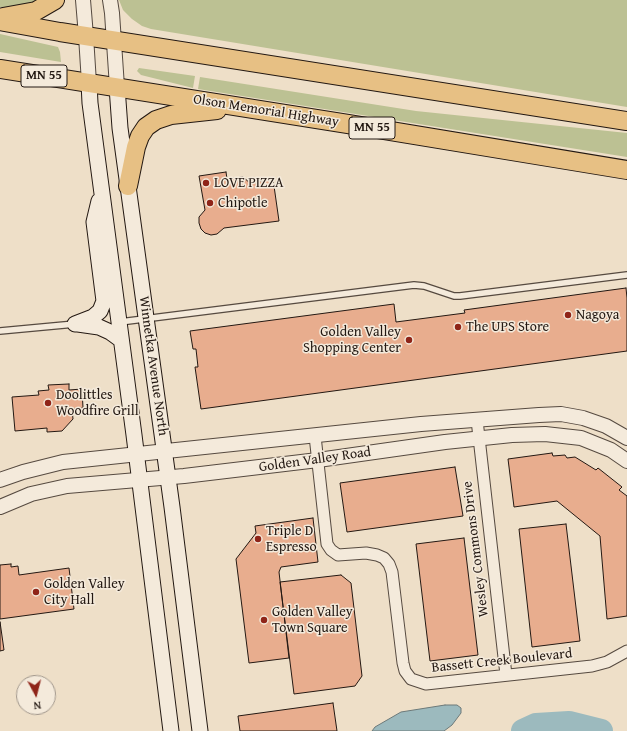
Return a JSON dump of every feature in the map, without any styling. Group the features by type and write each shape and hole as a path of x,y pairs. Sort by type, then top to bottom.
{"highway":[{"path":"0,18 36,11 55,0"},
{"path":"0,21 86,36 627,121"},
{"name":"Olson Memorial Highway","path":"0,69 627,170"},
{"path":"128,186 136,147 140,136 150,123 171,115 239,107"}],"main road":[{"name":"Winnetka Avenue North","path":"88,83 101,194 171,731"},
{"name":"Winnetka Avenue North","path":"117,87 120,128 168,478 200,731"},
{"path":"75,324 93,317 100,311 104,301 94,222 101,194"},
{"path":"75,324 99,327 110,332 121,340"}],"street":[{"name":"Winnetka Avenue North","path":"83,0 88,83"},
{"name":"Winnetka Avenue North","path":"110,0 117,87"},
{"name":"Golden Valley Road","path":"0,480 23,472 63,462 477,420 561,414 583,418 606,426 627,438"},
{"name":"Wesley Commons Drive","path":"477,420 506,675"},
{"name":"Golden Valley Road","path":"0,507 31,494 66,486 139,479 168,478 318,460 479,438 545,434 563,435 594,442 627,460"},
{"name":"Bassett Creek Boulevard","path":"315,436 327,544 331,550 338,555 366,553 384,558 389,564 392,572 403,663 405,671 411,679 426,684 592,666 607,662 627,650"}],"lane":[{"path":"118,322 414,285 424,286 454,296 460,296 627,275"},
{"path":"0,331 75,324"}],"green space":[{"path":"0,0 41,0 15,9 0,7"},
{"path":"119,0 627,0 627,107 151,29 142,26 132,19 123,10"},
{"path":"0,34 58,47 61,62 0,52"},
{"path":"139,68 195,76 193,88 141,75 137,71"},
{"path":"200,77 416,111 627,133 627,157 198,89"}],"water":[{"path":"445,705 457,705 461,708 461,713 452,725 444,731 372,731 375,727 401,712"}],"building":[{"path":"226,172 227,179 243,177 250,183 273,179 279,221 224,228 217,234 211,235 205,233 201,229 199,223 199,217 205,210 199,176"},
{"name":"Golden Valley Shopping Center","path":"626,288 627,351 201,409 195,367 198,367 196,349 193,349 190,331 394,304 396,322 465,313 464,310"},
{"name":"Doolittles Woodfire Grill","path":"69,384 69,390 82,389 83,408 72,409 73,419 62,431 47,432 47,428 15,431 12,397 39,395 38,391 49,390 48,385"},
{"path":"552,453 553,456 565,455 567,458 575,457 596,470 598,468 622,487 619,490 627,496 627,616 607,619 600,536 557,501 514,507 508,459"},
{"path":"455,467 463,516 347,532 340,483"},
{"name":"Golden Valley Town Square","path":"313,518 318,562 281,567 279,572 289,658 249,663 236,559 256,533 255,526"},
{"path":"566,524 580,641 532,647 519,529"},
{"path":"464,538 478,655 430,661 416,544"},
{"name":"Golden Valley City Hall","path":"11,564 11,567 18,566 19,575 69,568 74,609 0,619 0,565"},
{"path":"341,575 351,583 362,676 355,686 294,694 280,582"},
{"path":"0,622 4,650 0,651"},
{"path":"333,703 337,731 240,731 238,716"}],"waterway":[{"path":"523,731 536,725 569,723 601,731"}],"place":[{"name":"LOVE PIZZA","path":"206,183"},
{"name":"Chipotle","path":"210,203"},
{"name":"Nagoya","path":"568,315"},
{"name":"The UPS Store","path":"458,327"},
{"name":"Golden Valley Shopping Center","path":"409,340"},
{"name":"Doolittles Woodfire Grill","path":"48,403"},
{"name":"Triple D Espresso","path":"258,539"},
{"name":"Golden Valley City Hall","path":"36,592"},
{"name":"Golden Valley Town Square","path":"264,620"}]}
